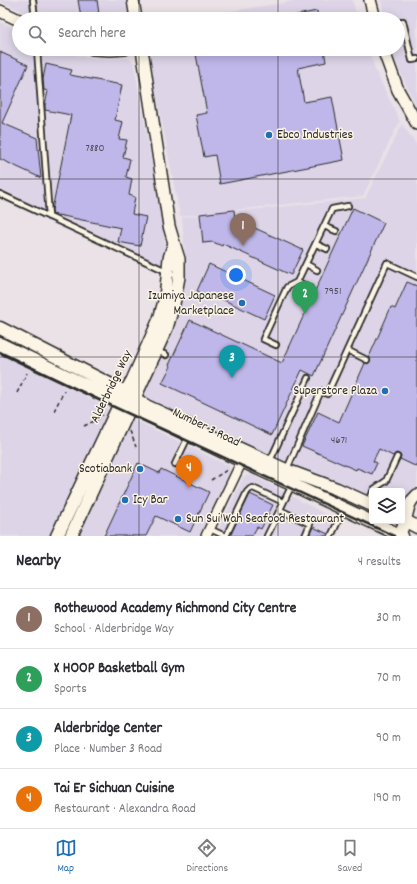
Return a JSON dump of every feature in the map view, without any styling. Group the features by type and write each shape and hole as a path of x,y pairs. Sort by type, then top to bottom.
{"main road":[{"name":"Number 3 Road","path":"0,328 189,435 400,536"},
{"name":"Number 3 Road","path":"0,344 128,400 146,406 286,470 369,499"},
{"name":"Alderbridge Way","path":"57,536 128,400"},
{"name":"Alderbridge Way","path":"70,536 128,400"},
{"path":"405,521 417,527"}],"street":[{"path":"133,0 135,12"},
{"path":"370,0 373,12"},
{"path":"0,11 12,17"},
{"name":"Alderbridge Way","path":"128,400 132,380 159,319 179,259 169,226 143,56"},
{"path":"386,56 398,90 417,124"},
{"name":"Alderbridge Way","path":"128,400 162,353 172,310 174,275"},
{"path":"208,532 242,461"},
{"path":"405,517 408,507 417,495"},
{"path":"405,519 417,508"},
{"path":"400,536 403,524"}],"lane":[{"path":"33,0 34,12"},
{"path":"405,30 412,60 417,59"},
{"path":"38,56 49,217"},
{"path":"0,194 174,275"},
{"path":"276,345 262,339 287,287 297,282 332,209 348,206"},
{"path":"324,226 336,231"},
{"path":"316,244 327,249"},
{"path":"286,470 321,391 327,394 387,263 417,277"},
{"path":"306,264 317,270"},
{"path":"297,282 309,287"},
{"path":"347,350 367,360"},
{"path":"269,462 308,378"},
{"path":"176,464 189,435"},
{"path":"376,488 386,482 397,457"},
{"path":"267,536 292,485"},
{"path":"208,532 226,536 247,492 250,489 253,488 283,502"},
{"path":"331,536 344,509"},
{"path":"280,510 310,524 305,536"}],"path":[{"path":"17,393 27,373"},
{"path":"54,411 64,391"},
{"path":"84,426 98,419 108,411"},
{"path":"129,429 136,447"},
{"path":"211,480 227,470"}],"shaded area":[{"path":"125,0 128,12 23,12 0,1"},
{"path":"301,0 352,0 356,12 226,12"},
{"path":"381,0 417,0 417,108 392,56 405,56 405,12 384,12"},
{"path":"0,22 12,28 12,56 80,56 101,59 130,59 134,65 163,224 165,271 0,194"},
{"path":"149,56 370,56 376,72 400,121 363,196 180,216"},
{"path":"402,124 417,145 417,490 405,506 405,488 369,488 369,497 300,472 147,400 145,394 147,386 172,331 182,292 185,257 182,217 365,198"},
{"path":"0,351 105,406 109,411 51,536 0,536"},
{"path":"134,421 139,422 229,466 230,471 199,536 76,536 129,425"},
{"path":"252,475 342,523 337,536 215,536 244,476"}],"building":[{"path":"78,0 97,0 99,12 80,12"},
{"path":"0,52 28,65 2,123 37,138 41,178 0,159"},
{"name":"Ebco Industries","path":"196,56 325,56 326,62 298,68 304,102 332,97 344,160 220,184 215,155 204,157 196,115 207,113"},
{"path":"46,64 72,70 70,75 122,85 115,120 123,122 119,139 127,140 123,157 130,159 126,177 132,179 129,195 135,197 132,214 146,217 140,246 118,242 121,228 53,214 52,210 71,115 45,110 48,91 44,90 43,79"},
{"path":"353,208 384,223 314,376 302,370 272,435 162,383 171,366 169,365 190,320 282,363"},
{"path":"234,210 235,219 303,250 291,275 223,244 222,246 213,242 203,243 200,214"},
{"path":"209,264 275,295 264,319 211,294 209,297 197,291"},
{"name":"Superstore Plaza","path":"407,282 417,286 417,467 400,459 401,456 399,454 396,453 393,456 379,449 373,461 377,463 372,474 357,468 356,470 302,446 318,412 339,422 365,363 369,363 370,361 369,357 391,307 395,309"},
{"path":"138,463 159,473 161,469 209,492 190,532 156,516 146,536 104,536"},
{"path":"250,494 273,505 261,529 257,527 252,536 230,536"},
{"path":"313,527 328,534 327,536 309,536"}],"railway":[{"path":"0,353 394,536"}],"place":[{"name":"Ebco Industries","path":"269,135"},
{"name":"Rothewood Academy Richmond City Centre","path":"243,246"},
{"name":"Izumiya Japanese Marketplace","path":"242,303"},
{"name":"X HOOP Basketball Gym","path":"305,314"},
{"name":"Alderbridge Center","path":"232,378"},
{"name":"Superstore Plaza","path":"385,391"},
{"name":"Scotiabank","path":"140,469"},
{"name":"Tai Er Sichuan Cuisine","path":"189,488"},
{"name":"Icy Bar","path":"125,500"},
{"name":"Sun Sui Wah Seafood Restaurant","path":"178,519"}]}
